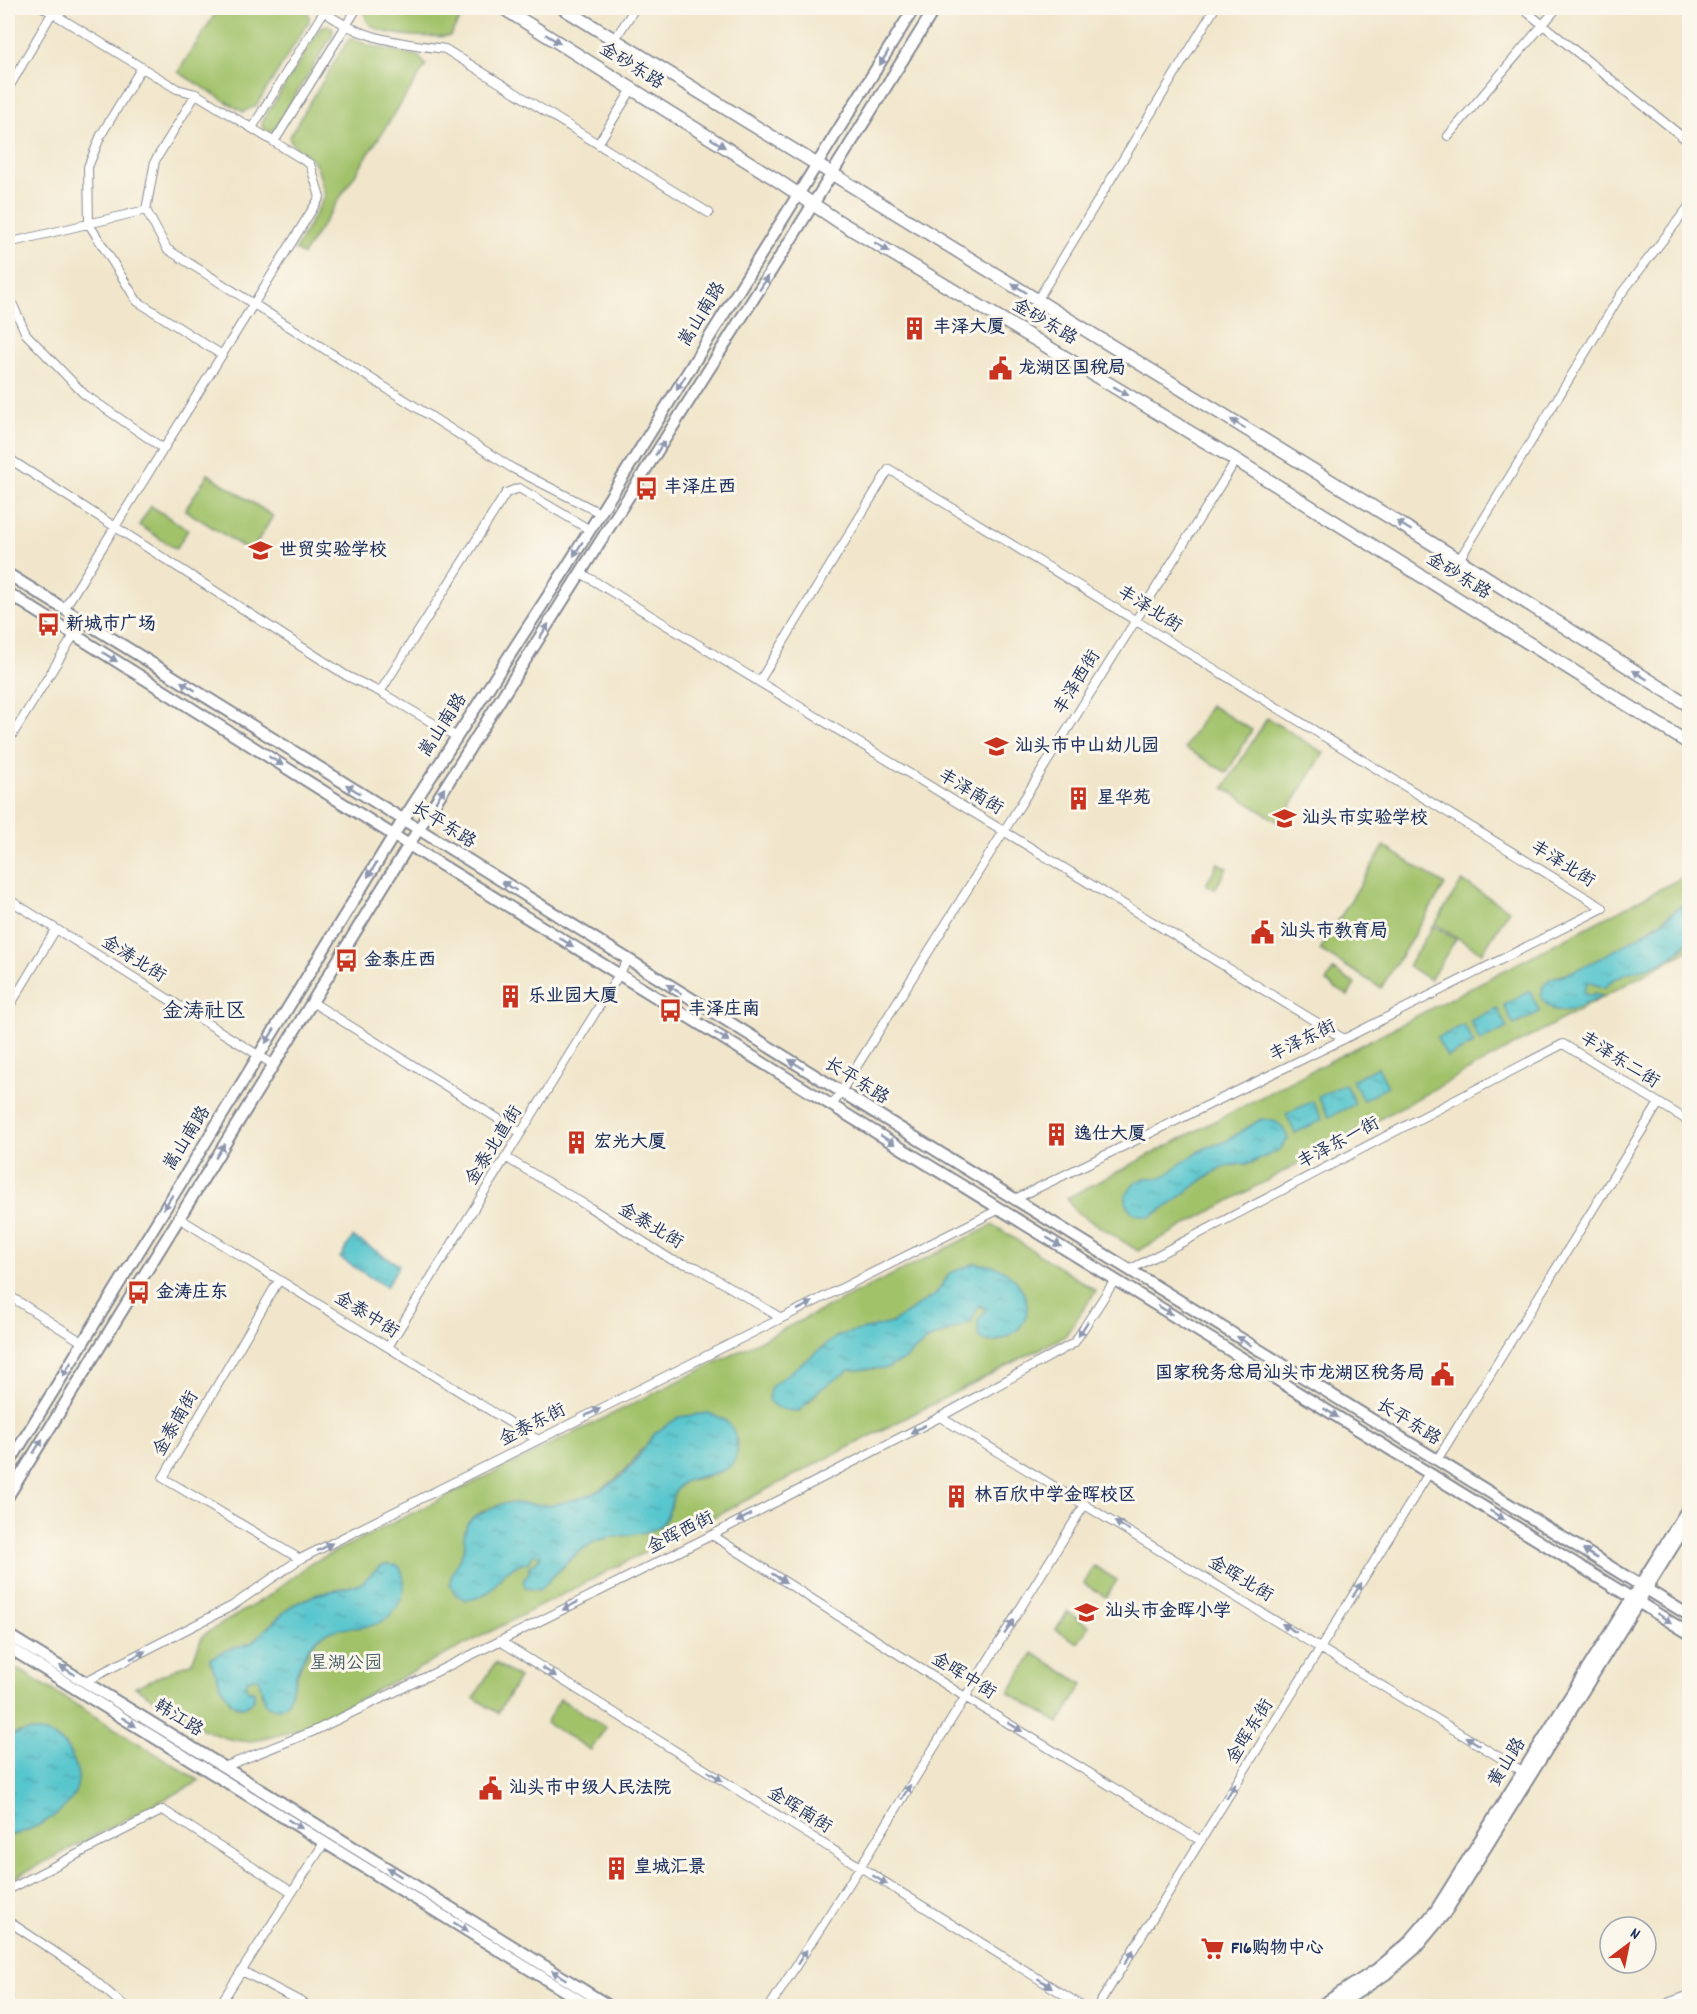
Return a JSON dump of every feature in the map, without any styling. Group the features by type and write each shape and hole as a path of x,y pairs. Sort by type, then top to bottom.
{"main road":[{"name":"金砂东路","path":"503,8 798,193 838,221 1236,460 1689,744"},
{"name":"金砂东路","path":"563,8 1038,299 1459,560 1689,706"}],"street":[{"path":"44,8 177,89 196,94 310,164 320,197 64,609"},
{"path":"274,142 357,8"},
{"path":"615,39 635,8"},
{"name":"嵩山南路","path":"8,1465 403,820 590,530 914,8"},
{"name":"嵩山南路","path":"8,1496 418,830 814,204 935,8"},
{"path":"1038,299 1215,8"},
{"path":"1522,8 1689,143"},
{"path":"1448,136 1541,24 1557,8"},
{"path":"252,128 323,9 346,25 368,36 396,43 445,49 709,213"},
{"path":"8,89 52,13"},
{"path":"142,67 101,135 88,167 89,224 137,301 222,355"},
{"path":"598,144 632,89"},
{"path":"196,94 155,161 146,210 167,249 512,468 600,513"},
{"path":"1459,560 1621,294 1689,204"},
{"path":"8,243 146,210"},
{"path":"8,294 26,334 84,394 164,449"},
{"path":"8,458 347,676 380,692 457,737"},
{"name":"丰泽西街","path":"832,1106 1236,460"},
{"name":"丰泽北街","path":"759,682 890,469 1603,908"},
{"path":"380,692 506,493 519,488 590,530"},
{"name":"丰泽南街","path":"581,573 1344,1038"},
{"name":"长平东路","path":"8,574 1689,1616"},
{"name":"长平东路","path":"8,593 409,845 1689,1634"},
{"path":"8,742 74,635"},
{"name":"金涛北街","path":"8,899 274,1065"},
{"name":"丰泽东街","path":"1015,1199 1603,908"},
{"path":"8,1009 56,929"},
{"name":"金泰北直街","path":"388,1347 628,960"},
{"path":"312,1002 521,1133"},
{"name":"丰泽东二街","path":"1563,1044 1689,1122"},
{"name":"丰泽东一街","path":"1129,1270 1563,1044"},
{"path":"1437,1460 1659,1103"},
{"name":"金泰北街","path":"506,1157 590,1207 672,1260 696,1268 781,1318"},
{"name":"金泰东街","path":"86,1681 232,1606 300,1559 1000,1209"},
{"name":"金泰中街","path":"179,1218 538,1440"},
{"name":"金泰南街","path":"279,1280 163,1478 300,1559"},
{"name":"金晖西街","path":"225,1767 314,1731 500,1641 940,1417 1074,1343 1115,1280"},
{"path":"8,1295 82,1342"},
{"name":"金晖北街","path":"940,1417 1522,1771"},
{"name":"金晖东街","path":"1098,2007 1429,1473"},
{"path":"770,2007 860,1867 1085,1504"},
{"name":"黄山路","path":"1337,2007 1386,1974 1415,1949 1445,1913 1643,1587 1689,1505"},
{"name":"黄山路","path":"1643,1587 1689,1520"},
{"name":"金晖中街","path":"712,1535 965,1697 1201,1840"},
{"name":"黄山路","path":"1320,2007 1377,1969 1407,1944 1436,1910 1522,1771 1635,1600"},
{"name":"韩江路","path":"8,1635 225,1767 609,2007"},
{"name":"金晖南街","path":"500,1641 1082,2007"},
{"name":"韩江路","path":"8,1647 590,2007"},
{"path":"8,1890 163,1810 292,1892"},
{"path":"219,2007 330,1833"},
{"path":"8,1921 85,1972 124,2007"},
{"path":"242,1971 309,2007"},
{"path":"1664,2007 1670,2002 1689,1995"}],"green space":[{"path":"219,8 305,8 309,15 309,21 256,106 243,112 178,72"},
{"path":"368,8 443,8 460,19 450,36 412,36 382,31 371,26 366,18"},
{"path":"327,25 333,29 332,36 274,130 268,132 263,129 262,122 321,27"},
{"path":"353,38 367,45 418,56 426,65 303,255 295,250 325,196 316,165 291,142 289,137 348,40"},
{"path":"208,474 273,516 251,552 185,510"},
{"path":"151,506 188,530 176,549 139,525"},
{"path":"1210,705 1252,730 1227,773 1185,748"},
{"path":"1267,718 1324,753 1280,823 1224,788"},
{"path":"1384,846 1445,885 1381,988 1320,950"},
{"path":"1218,863 1227,868 1215,889 1206,884"},
{"path":"1689,874 1689,899 1675,910 1605,957 1551,978 1552,1009 1569,1010 1601,996 1583,993 1588,981 1610,982 1631,970 1646,967 1682,949 1689,940 1689,950 1138,1251 1075,1211 1067,1198","holes":["1261,1119 1288,1139 1279,1150 1252,1163 1226,1166 1203,1179 1170,1205 1145,1178 1162,1178 1205,1148 1225,1142"]},
{"path":"1462,881 1509,910 1482,953 1435,924"},
{"path":"1433,926 1456,939 1430,980 1408,966"},
{"path":"1333,970 1355,984 1348,996 1326,982"},
{"name":"星湖公园","path":"993,1225 1096,1291 1065,1336 301,1729 251,1741 236,1740 190,1722 135,1687 192,1662 203,1635 267,1597 310,1564","holes":["976,1263 1000,1340 986,1309 978,1305 948,1331 927,1340 904,1360 849,1370 818,1391 808,1403 772,1386 839,1336 892,1323 936,1294 950,1273","642,1448 734,1459 729,1467 717,1474 685,1481 673,1492 671,1508 644,1532 612,1536 596,1541 580,1551 539,1590 528,1568 538,1560 541,1554 532,1554 529,1562 505,1572 490,1591 477,1598 452,1574 463,1552 467,1526 481,1512 500,1505 552,1505 579,1499 604,1487 634,1460","370,1576 373,1625 340,1628 319,1638 305,1657 288,1702 262,1695 259,1678 248,1679 246,1687 249,1691 236,1707 229,1701 210,1659 224,1651 251,1643 291,1606 315,1595 360,1584"]},
{"path":"1094,1566 1117,1580 1106,1597 1084,1584"},
{"path":"1067,1612 1089,1626 1078,1643 1056,1630"},
{"path":"1033,1653 1083,1684 1059,1723 1009,1693"},
{"path":"8,1663 200,1781 8,1881 8,1836 18,1834 77,1777 73,1761 64,1744 20,1732 8,1736"},
{"path":"495,1663 519,1678 498,1713 474,1698"},
{"path":"560,1699 606,1727 591,1750 546,1723"}],"water":[{"path":"1689,899 1689,940 1672,956 1653,966 1624,974 1605,988 1588,982 1583,993 1593,996 1595,993 1601,996 1577,1008 1562,1011 1554,1009 1547,1005 1541,997 1543,986 1551,978 1562,976 1593,962 1640,936 1663,921"},
{"path":"1530,991 1540,1012 1514,1025 1504,1005"},
{"path":"1497,1008 1507,1028 1480,1041 1470,1021"},
{"path":"1464,1025 1474,1044 1447,1057 1437,1038"},
{"path":"1378,1067 1388,1087 1363,1100 1352,1080"},
{"path":"1345,1084 1355,1104 1329,1117 1318,1097"},
{"path":"1313,1101 1322,1120 1295,1133 1286,1114"},
{"path":"1261,1119 1271,1120 1284,1130 1288,1139 1279,1150 1251,1163 1225,1166 1150,1217 1130,1210 1126,1202 1126,1195 1134,1183 1145,1178 1162,1178 1205,1148 1225,1142"},
{"path":"353,1237 399,1265 386,1287 340,1258"},
{"path":"976,1263 997,1267 1006,1272 1022,1289 1027,1312 1022,1324 1014,1332 997,1341 985,1341 979,1337 978,1321 986,1309 979,1305 971,1322 927,1340 904,1360 887,1368 849,1370 818,1391 799,1411 780,1409 771,1403 769,1393 772,1386 839,1335 892,1323 936,1294 950,1273"},
{"path":"708,1413 723,1419 735,1433 737,1452 734,1461 720,1472 692,1479 679,1486 663,1523 657,1528 646,1532 606,1538 590,1544 574,1555 539,1590 526,1588 523,1581 530,1571 528,1568 541,1555 532,1554 529,1562 505,1572 490,1591 477,1598 466,1600 456,1595 450,1584 452,1574 465,1547 464,1536 467,1524 474,1517 504,1503 553,1505 587,1496 622,1476 655,1433 679,1417"},
{"path":"388,1564 399,1566 403,1575 403,1592 396,1609 382,1621 373,1625 335,1630 313,1643 304,1656 288,1702 283,1707 276,1708 266,1705 258,1678 248,1679 246,1686 249,1691 254,1691 254,1699 246,1706 238,1707 226,1696 210,1659 224,1651 251,1643 291,1606 315,1595 360,1584 380,1566"},
{"path":"31,1731 50,1735 65,1746 74,1761 78,1777 77,1785 70,1800 56,1815 26,1831 8,1836 8,1736"}],"place":[{"name":"丰泽大厦","path":"915,328"},
{"name":"龙湖区国税局","path":"1000,369"},
{"name":"丰泽庄西","path":"646,488"},
{"name":"世贸实验学校","path":"261,551"},
{"name":"新城市广场","path":"48,625"},
{"name":"汕头市中山幼儿园","path":"997,747"},
{"name":"星华苑","path":"1079,799"},
{"name":"汕头市实验学校","path":"1284,819"},
{"name":"汕头市教育局","path":"1262,932"},
{"name":"金泰庄西","path":"346,961"},
{"name":"乐业园大厦","path":"510,997"},
{"name":"丰泽庄南","path":"670,1010"},
{"name":"逸仕大厦","path":"1056,1135"},
{"name":"宏光大厦","path":"576,1143"},
{"name":"金涛庄东","path":"138,1293"},
{"name":"国家税务总局汕头市龙湖区税务局","path":"1443,1374"},
{"name":"林百欣中学金晖校区","path":"956,1496"},
{"name":"汕头市金晖小学","path":"1087,1612"},
{"name":"汕头市中级人民法院","path":"491,1789"},
{"name":"皇城汇景","path":"616,1868"},
{"name":"F16购物中心","path":"1213,1949"}],"district":[{"name":"金涛社区","path":"204,1013"}]}
